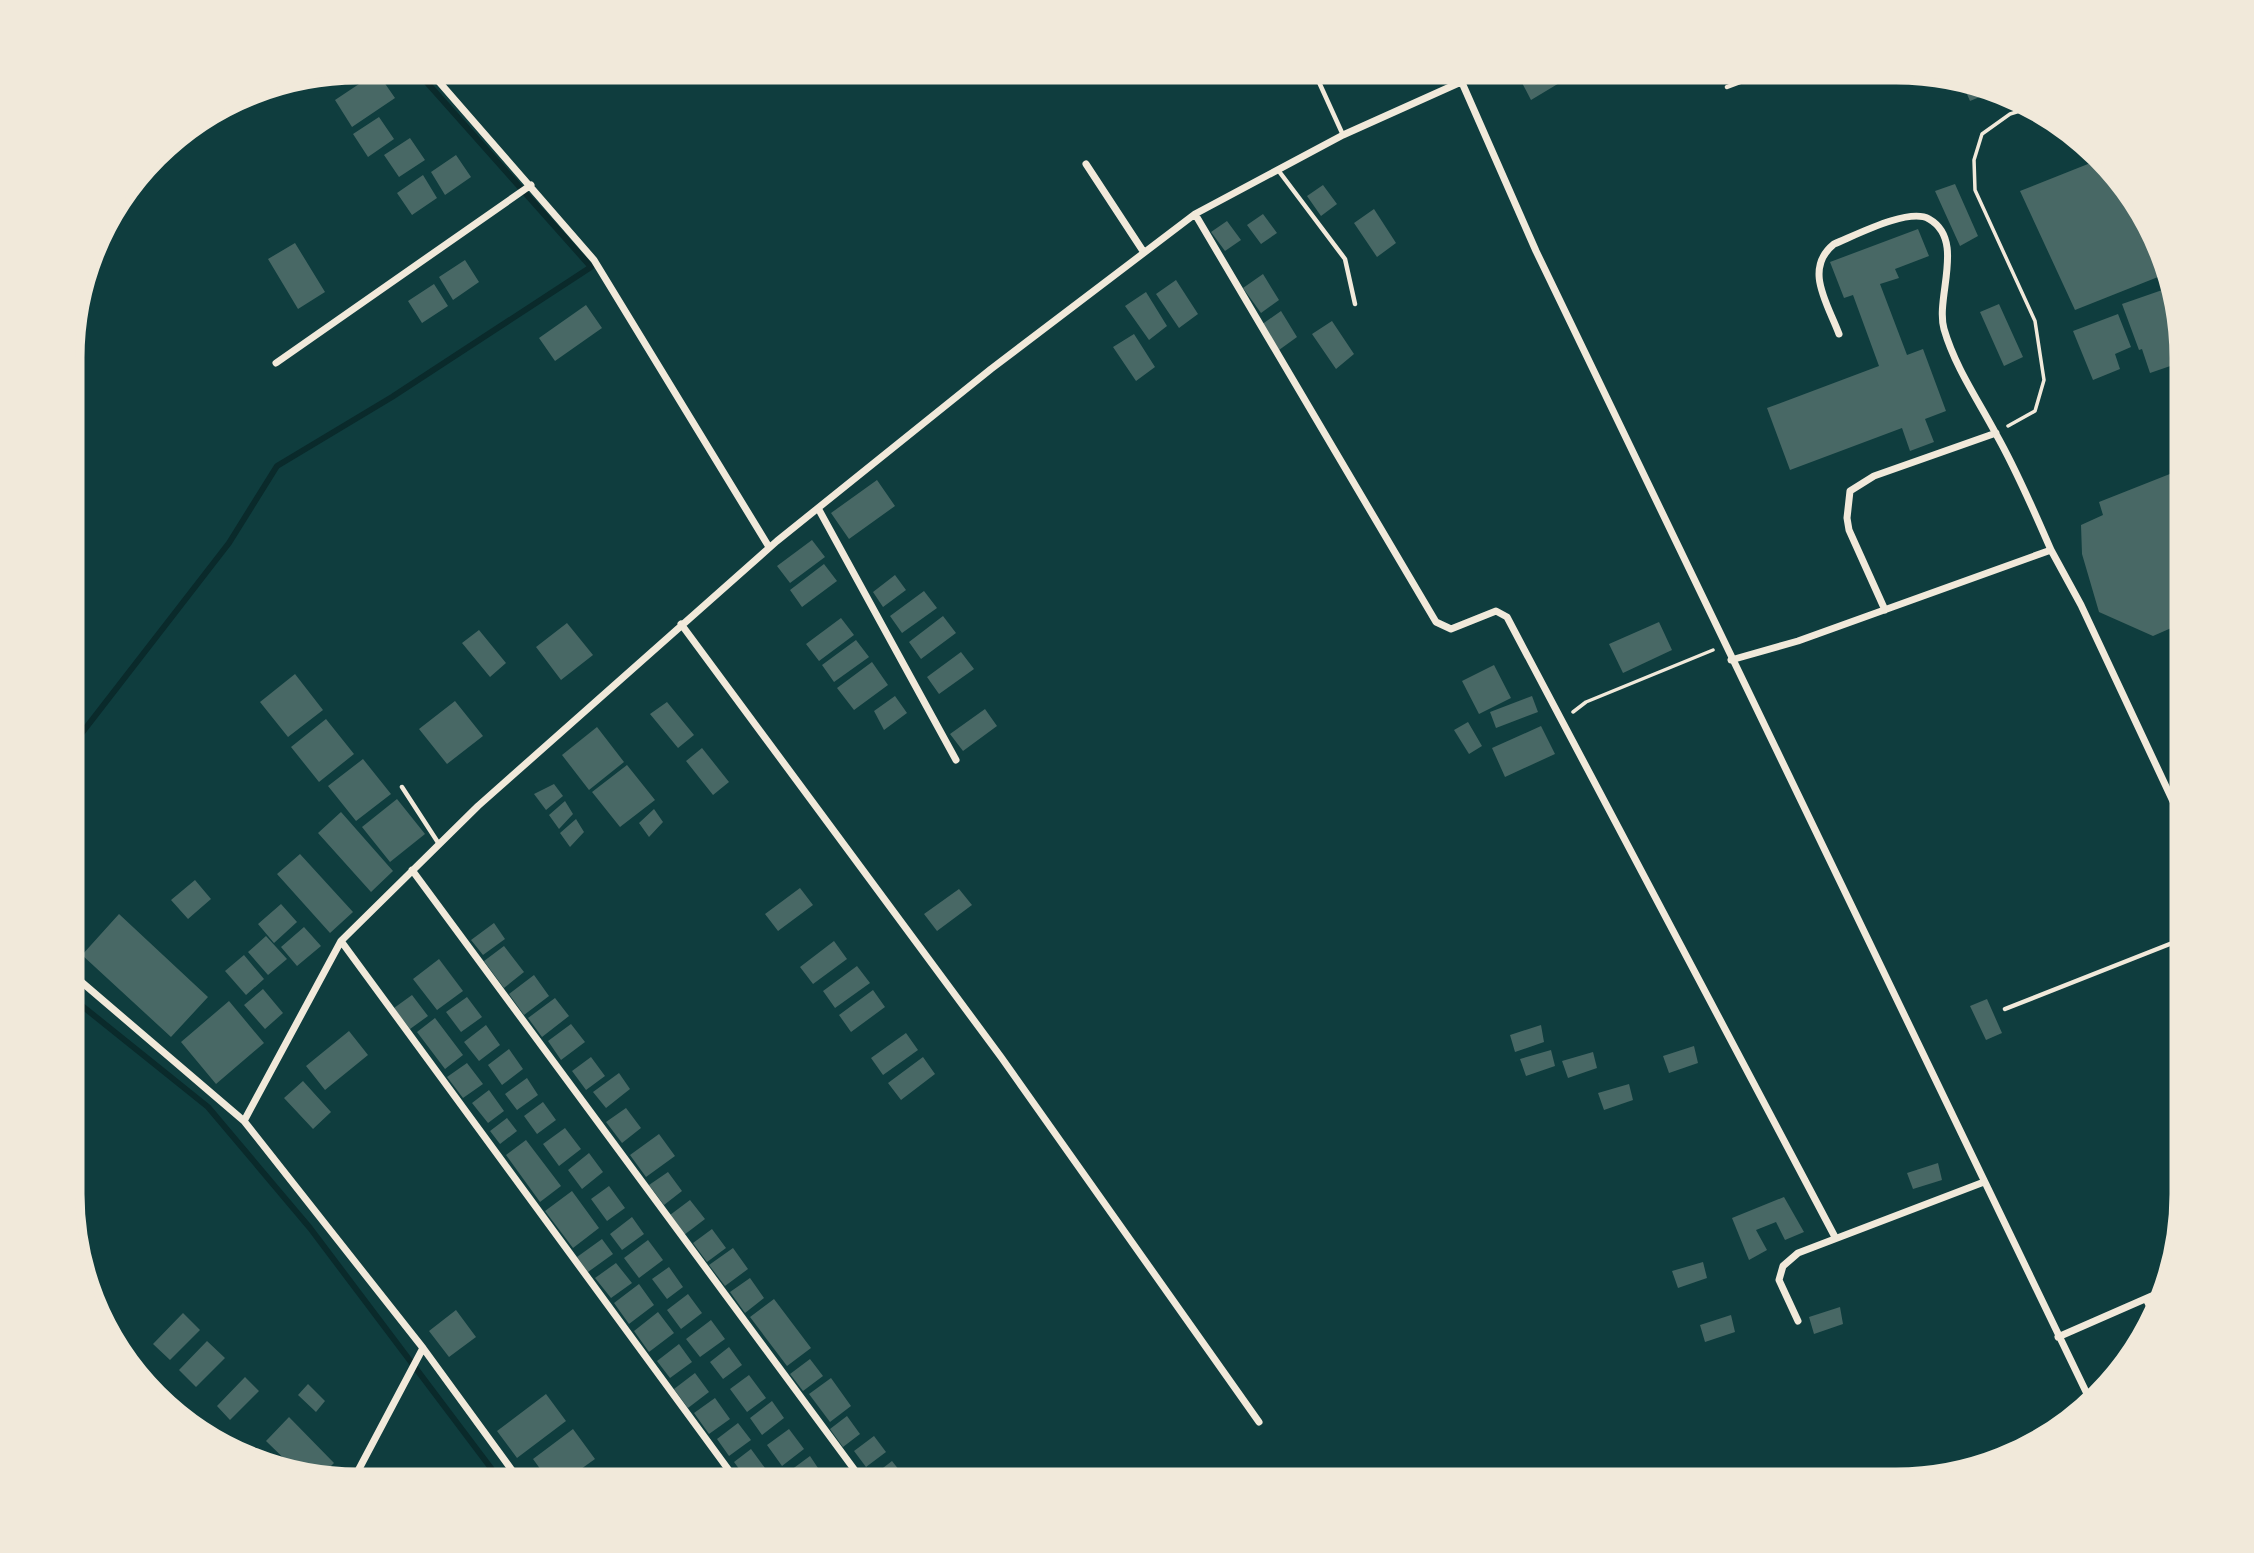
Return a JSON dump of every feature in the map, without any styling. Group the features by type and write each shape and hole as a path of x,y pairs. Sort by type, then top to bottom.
{"street":[{"path":"438,80 594,260 769,547"},
{"path":"244,1121 341,941 439,844 769,547 1143,251 1195,214 1343,135 1460,81 1542,263 1731,660 2088,1395"},
{"path":"1086,164 1143,251"},
{"path":"276,363 531,185"},
{"path":"1195,214 1431,616 1440,627 1451,629 1496,611 1504,613 1835,1237"},
{"path":"1839,334 1817,273 1819,261 1825,251 1833,244 1908,216 1927,217 1945,242 1948,259 1943,327 1953,354 1996,433 2050,550 2081,605 2174,804"},
{"path":"1885,610 1849,530 1847,506 1850,491 1874,476 1996,433"},
{"path":"818,508 956,760"},
{"path":"1731,660 1885,610 2050,550"},
{"path":"681,624 1001,1057 1259,1422"},
{"path":"412,870 856,1472"},
{"path":"341,941 730,1472"},
{"path":"80,981 244,1121 423,1348 513,1472"},
{"path":"1798,1321 1782,1290 1779,1273 1789,1258 1835,1237 1984,1182"},
{"path":"2059,1338 2154,1295"},
{"path":"2146,1299 2150,1306"},
{"path":"357,1472 423,1348"}],"lane":[{"path":"1318,80 1343,135"},
{"path":"1727,87 1746,80"},
{"path":"1278,170 1345,258 1355,304"},
{"path":"402,787 439,844"},
{"path":"2005,1009 2174,942"}],"path":[{"path":"1996,433 2035,411 2044,380 2035,321 1975,190 1974,160 1982,134 2010,114 2021,111"},
{"path":"1560,718 1586,702 1725,646"}],"building":[{"path":"365,80 383,80 395,98 352,127 335,100"},
{"path":"1521,80 1561,82 1531,100"},
{"path":"1965,90 1985,95 1970,101"},
{"path":"379,117 394,139 368,157 353,134"},
{"path":"410,138 425,160 399,177 384,155"},
{"path":"456,155 471,177 445,195 431,172"},
{"path":"2092,162 2127,204 2143,232 2161,276 2075,310 2020,191"},
{"path":"423,175 437,198 412,215 397,193"},
{"path":"1955,184 1978,236 1960,246 1935,191"},
{"path":"1323,185 1337,204 1321,216 1307,196"},
{"path":"1374,209 1396,243 1377,257 1354,223"},
{"path":"1263,214 1277,233 1261,244 1247,225"},
{"path":"1227,221 1241,240 1225,251 1211,232"},
{"path":"1918,229 1929,256 1895,269 1899,278 1880,284 1907,355 1923,349 1946,411 1925,419 1934,442 1910,451 1902,428 1790,470 1767,408 1879,366 1853,295 1844,298 1830,262"},
{"path":"295,243 325,292 298,309 268,259"},
{"path":"465,260 479,282 453,300 439,277"},
{"path":"1263,274 1279,300 1261,313 1243,288"},
{"path":"1176,280 1198,314 1179,328 1156,294"},
{"path":"434,284 448,306 422,323 408,301"},
{"path":"2164,289 2171,323 2174,365 2150,373 2122,304"},
{"path":"1146,292 1167,326 1149,340 1125,306"},
{"path":"1999,304 2023,357 2004,366 1980,312"},
{"path":"586,305 602,328 555,361 539,338"},
{"path":"1281,311 1297,337 1279,350 1261,325"},
{"path":"2118,314 2131,347 2115,354 2120,369 2093,380 2073,331"},
{"path":"1332,321 1354,354 1336,369 1312,334"},
{"path":"1134,334 1155,367 1136,381 1113,347"},
{"path":"2174,472 2174,627 2153,636 2099,612 2082,554 2081,525 2103,515 2099,502"},
{"path":"877,480 895,506 849,539 831,513"},
{"path":"812,540 825,557 790,583 777,566"},
{"path":"824,564 837,581 802,607 790,590"},
{"path":"895,575 906,590 883,607 873,592"},
{"path":"924,591 937,608 902,633 890,616"},
{"path":"943,616 956,633 921,659 909,642"},
{"path":"841,618 854,635 819,661 806,644"},
{"path":"1659,622 1672,650 1623,673 1609,644"},
{"path":"567,623 593,655 561,680 536,647"},
{"path":"479,630 506,663 490,677 462,643"},
{"path":"856,640 869,657 834,682 822,665"},
{"path":"961,652 974,669 939,694 927,677"},
{"path":"872,662 888,685 854,710 837,688"},
{"path":"1494,665 1511,698 1479,714 1462,681"},
{"path":"295,674 323,710 288,737 260,702"},
{"path":"895,696 907,713 884,730 874,711"},
{"path":"1532,696 1538,712 1496,728 1490,712"},
{"path":"455,701 483,736 447,764 419,729"},
{"path":"667,702 694,735 678,748 650,714"},
{"path":"985,709 997,726 963,751 950,734"},
{"path":"326,719 354,754 319,782 291,747"},
{"path":"1468,722 1482,746 1469,754 1454,730"},
{"path":"1541,726 1555,754 1505,777 1492,748"},
{"path":"597,727 624,762 589,790 562,755"},
{"path":"702,748 729,782 713,795 686,761"},
{"path":"363,759 391,794 356,821 328,786"},
{"path":"627,765 655,800 620,827 592,792"},
{"path":"554,784 563,796 546,810 534,794"},
{"path":"397,799 425,834 390,862 362,827"},
{"path":"565,801 573,814 559,829 549,815"},
{"path":"654,809 663,822 649,837 639,823"},
{"path":"341,812 393,871 371,892 318,833"},
{"path":"576,819 584,832 570,847 560,833"},
{"path":"300,854 353,912 330,933 277,874"},
{"path":"195,880 211,899 188,919 171,900"},
{"path":"800,888 813,905 778,931 765,914"},
{"path":"959,889 972,905 937,931 924,914"},
{"path":"281,904 297,922 274,943 258,924"},
{"path":"119,914 208,997 171,1037 82,955"},
{"path":"494,923 505,939 483,955 471,940"},
{"path":"304,927 321,946 297,966 281,947"},
{"path":"266,936 287,959 268,975 248,952"},
{"path":"834,941 847,959 813,984 800,967"},
{"path":"504,946 524,972 504,988 484,961"},
{"path":"244,955 264,979 246,995 225,971"},
{"path":"439,959 463,991 437,1010 413,979"},
{"path":"857,966 870,983 835,1008 823,991"},
{"path":"534,975 549,996 524,1015 509,994"},
{"path":"263,989 283,1013 265,1029 244,1005"},
{"path":"873,990 885,1007 851,1032 839,1015"},
{"path":"412,995 428,1016 410,1029 394,1008"},
{"path":"467,997 482,1017 461,1032 446,1012"},
{"path":"555,998 569,1016 542,1037 528,1018"},
{"path":"1987,999 2002,1033 1986,1040 1970,1006"},
{"path":"229,1001 264,1043 216,1084 181,1042"},
{"path":"435,1018 463,1055 445,1069 417,1032"},
{"path":"571,1024 585,1042 561,1060 548,1041"},
{"path":"486,1025 500,1045 479,1061 464,1042"},
{"path":"1541,1025 1544,1042 1515,1052 1510,1035"},
{"path":"349,1031 368,1055 325,1090 306,1066"},
{"path":"906,1033 918,1050 883,1075 871,1058"},
{"path":"1694,1046 1698,1063 1669,1073 1663,1056"},
{"path":"509,1049 523,1069 502,1085 488,1065"},
{"path":"1551,1050 1555,1066 1526,1076 1520,1059"},
{"path":"1593,1052 1597,1068 1568,1078 1562,1061"},
{"path":"591,1057 605,1076 586,1090 572,1071"},
{"path":"923,1057 935,1074 901,1100 888,1083"},
{"path":"467,1063 483,1084 463,1098 447,1077"},
{"path":"619,1073 630,1089 606,1108 593,1092"},
{"path":"527,1078 538,1095 517,1110 505,1094"},
{"path":"303,1081 331,1112 313,1129 284,1098"},
{"path":"1629,1084 1633,1100 1604,1110 1598,1093"},
{"path":"489,1090 504,1111 488,1123 472,1103"},
{"path":"543,1102 556,1120 537,1134 524,1116"},
{"path":"626,1108 641,1128 622,1143 606,1122"},
{"path":"507,1118 517,1131 500,1144 490,1131"},
{"path":"565,1128 581,1149 559,1166 543,1144"},
{"path":"659,1134 675,1156 646,1177 630,1155"},
{"path":"526,1140 561,1186 540,1202 506,1155"},
{"path":"589,1153 603,1172 582,1189 568,1170"},
{"path":"1938,1163 1942,1180 1913,1189 1907,1173"},
{"path":"668,1172 682,1191 664,1205 649,1185"},
{"path":"609,1186 625,1208 607,1221 591,1199"},
{"path":"572,1191 599,1228 573,1248 545,1211"},
{"path":"1784,1197 1804,1232 1785,1240 1776,1222 1756,1230 1767,1250 1749,1260 1732,1218"},
{"path":"690,1200 705,1219 684,1235 670,1215"},
{"path":"632,1217 644,1234 622,1250 610,1234"},
{"path":"712,1229 726,1248 707,1262 693,1243"},
{"path":"602,1239 613,1254 588,1272 577,1257"},
{"path":"648,1240 663,1260 639,1278 624,1258"},
{"path":"733,1248 748,1269 725,1286 709,1265"},
{"path":"1703,1262 1707,1278 1678,1288 1672,1271"},
{"path":"616,1263 632,1283 611,1298 595,1278"},
{"path":"669,1267 683,1287 667,1299 652,1279"},
{"path":"750,1278 764,1298 745,1313 730,1292"},
{"path":"639,1284 654,1305 629,1324 614,1303"},
{"path":"688,1294 702,1313 681,1329 667,1310"},
{"path":"774,1299 811,1348 787,1366 750,1317"},
{"path":"1840,1307 1843,1324 1814,1334 1809,1317"},
{"path":"456,1310 476,1337 449,1357 429,1331"},
{"path":"658,1312 674,1333 649,1352 634,1331"},
{"path":"183,1313 200,1330 170,1360 153,1344"},
{"path":"1731,1315 1735,1332 1705,1342 1700,1325"},
{"path":"711,1320 725,1339 700,1357 686,1339"},
{"path":"207,1341 225,1358 196,1387 179,1370"},
{"path":"679,1344 692,1362 670,1378 657,1361"},
{"path":"729,1347 742,1365 723,1379 710,1362"},
{"path":"810,1359 823,1376 803,1391 790,1374"},
{"path":"695,1373 709,1392 688,1408 674,1389"},
{"path":"749,1375 766,1398 747,1412 730,1389"},
{"path":"245,1377 259,1391 230,1420 217,1406"},
{"path":"831,1378 851,1406 830,1422 809,1394"},
{"path":"308,1384 325,1401 316,1412 298,1395"},
{"path":"546,1394 566,1421 517,1458 497,1431"},
{"path":"715,1398 730,1419 709,1434 694,1413"},
{"path":"772,1401 784,1418 762,1435 750,1418"},
{"path":"847,1416 860,1434 843,1447 830,1429"},
{"path":"289,1417 334,1463 327,1470 289,1463 266,1441"},
{"path":"738,1423 751,1440 729,1456 717,1439"},
{"path":"573,1429 595,1459 577,1472 542,1472 533,1459"},
{"path":"789,1429 804,1449 782,1466 767,1445"},
{"path":"874,1436 886,1452 866,1467 854,1451"},
{"path":"751,1449 765,1468 760,1472 741,1472 734,1462"},
{"path":"810,1456 821,1472 793,1472 791,1470"},
{"path":"892,1461 901,1472 878,1472"}],"waterway":[{"path":"80,735 229,543 277,466 392,397 591,267 425,80"},
{"path":"80,1004 208,1107 310,1228 494,1472"}]}
